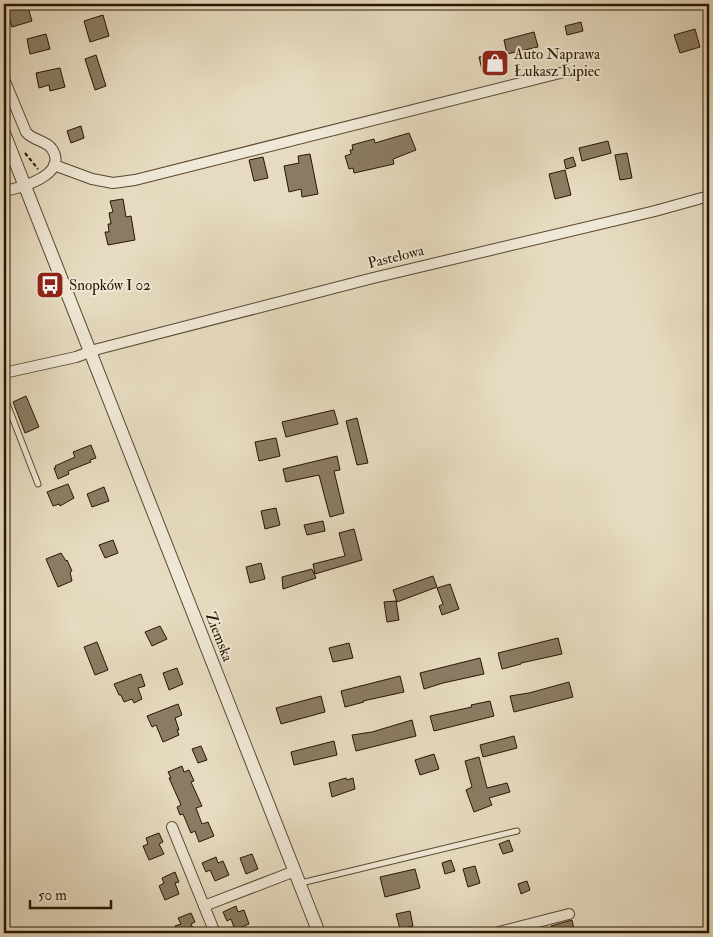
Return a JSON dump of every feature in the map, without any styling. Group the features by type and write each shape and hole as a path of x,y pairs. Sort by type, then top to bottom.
{"street":[{"path":"54,165 92,179 113,183 135,180 279,147 564,72"},
{"path":"4,79 26,132 30,137 52,148 55,156 54,165 50,173 43,178 4,191"},
{"name":"Ziemska","path":"4,134 228,707 319,933"},
{"name":"Pastelowa","path":"4,373 76,357 373,278 655,212 709,196"},
{"path":"172,827 215,933"},
{"path":"204,906 295,872"},
{"path":"495,933 569,914"}],"lane":[{"path":"4,396 38,484"},
{"path":"300,884 517,831"}],"building":[{"path":"5,4 27,4 32,21 12,27"},
{"path":"103,15 109,36 90,42 84,21"},
{"path":"581,22 583,31 567,35 565,26"},
{"path":"695,29 700,47 680,53 674,35"},
{"path":"534,32 538,47 507,54 504,40"},
{"path":"46,34 50,49 30,54 27,39"},
{"path":"501,52 505,68 483,74 479,57"},
{"path":"96,55 106,86 95,90 85,59"},
{"path":"60,68 65,87 50,91 49,85 39,88 36,73"},
{"path":"81,126 84,138 71,143 67,131"},
{"path":"409,133 416,150 393,159 394,164 354,173 353,168 349,169 345,156 351,154 350,150 353,150 352,145 374,139 375,143"},
{"path":"608,141 611,153 582,161 579,148"},
{"path":"627,153 632,178 620,180 615,155"},
{"path":"310,154 318,194 302,197 301,189 289,192 284,166 299,163 298,156"},
{"path":"263,157 268,178 254,181 249,160"},
{"path":"573,157 576,166 566,169 564,160"},
{"path":"565,170 571,195 555,199 549,174"},
{"path":"123,199 126,217 131,216 135,240 108,245 105,232 109,232 108,224 111,224 109,213 113,212 110,201"},
{"path":"26,396 39,427 25,433 13,402"},
{"path":"334,410 338,424 286,437 282,422"},
{"path":"357,418 368,463 357,465 346,421"},
{"path":"276,438 280,456 259,461 255,442"},
{"path":"91,445 96,458 90,460 91,462 68,471 69,474 58,479 55,466 75,457 73,452"},
{"path":"337,456 340,470 334,471 344,513 330,517 319,475 286,482 283,469"},
{"path":"68,484 74,498 60,506 59,504 53,506 47,492"},
{"path":"104,487 109,501 92,507 87,494"},
{"path":"276,508 280,525 265,529 261,511"},
{"path":"323,521 325,531 307,535 304,525"},
{"path":"354,529 362,560 315,574 313,564 345,556 339,533"},
{"path":"113,540 118,553 105,558 99,545"},
{"path":"61,553 72,571 70,572 72,581 58,587 46,559"},
{"path":"261,563 265,579 250,583 246,567"},
{"path":"312,569 316,578 283,589 282,577"},
{"path":"433,576 437,587 397,602 393,590"},
{"path":"450,584 459,609 442,615 439,606 443,604 437,588"},
{"path":"396,601 399,620 387,622 384,602"},
{"path":"160,626 167,639 152,646 145,632"},
{"path":"558,638 562,654 502,669 498,653"},
{"path":"97,642 108,670 95,675 84,647"},
{"path":"349,643 353,658 333,662 329,648"},
{"path":"480,658 484,674 424,689 420,673"},
{"path":"177,668 183,684 169,690 163,673"},
{"path":"141,674 145,686 138,688 142,699 134,703 132,699 124,702 114,684"},
{"path":"400,676 404,692 345,707 341,691"},
{"path":"569,682 573,697 514,712 510,696"},
{"path":"321,696 325,712 281,724 276,708"},
{"path":"490,701 494,716 434,731 430,716"},
{"path":"178,704 182,715 175,718 179,735 163,742 156,725 152,727 147,716"},
{"path":"412,720 416,736 356,751 352,735 372,732"},
{"path":"514,736 517,748 483,757 480,745"},
{"path":"334,741 337,755 294,765 291,752"},
{"path":"201,746 207,760 198,763 192,749"},
{"path":"434,754 439,769 420,775 415,760"},
{"path":"479,757 487,788 507,783 510,792 489,798 492,805 474,812 466,790 472,787 465,761"},
{"path":"182,766 184,772 189,770 194,781 191,782 202,806 196,808 202,824 208,822 214,836 199,842 195,831 191,833 183,814 180,815 177,807 181,805 169,778 171,778 168,772"},
{"path":"346,778 347,780 353,778 355,789 332,797 329,783"},
{"path":"159,833 163,842 159,844 164,854 149,860 143,846 148,844 146,838"},
{"path":"509,840 513,851 503,854 499,844"},
{"path":"252,854 258,869 246,874 240,858"},
{"path":"216,857 218,863 223,861 229,875 215,881 210,870 206,872 202,863"},
{"path":"451,860 455,871 445,874 442,863"},
{"path":"475,866 480,883 468,887 463,869"},
{"path":"415,869 420,888 385,897 380,877"},
{"path":"175,872 179,882 175,883 179,894 165,900 159,886 164,883 162,878"},
{"path":"527,881 530,890 521,894 518,884"},
{"path":"236,906 238,912 244,910 249,924 235,930 231,919 227,921 223,912"},
{"path":"410,911 413,926 400,929 396,914"},
{"path":"191,913 195,922 191,924 195,933 178,933 175,926 181,924 178,918"},
{"path":"572,920 574,930 569,931 570,933 553,932 551,926"}],"place":[{"name":"Auto Naprawa Łukasz Lipiec","path":"495,63"},
{"name":"Snopków I 02","path":"50,285"}]}
